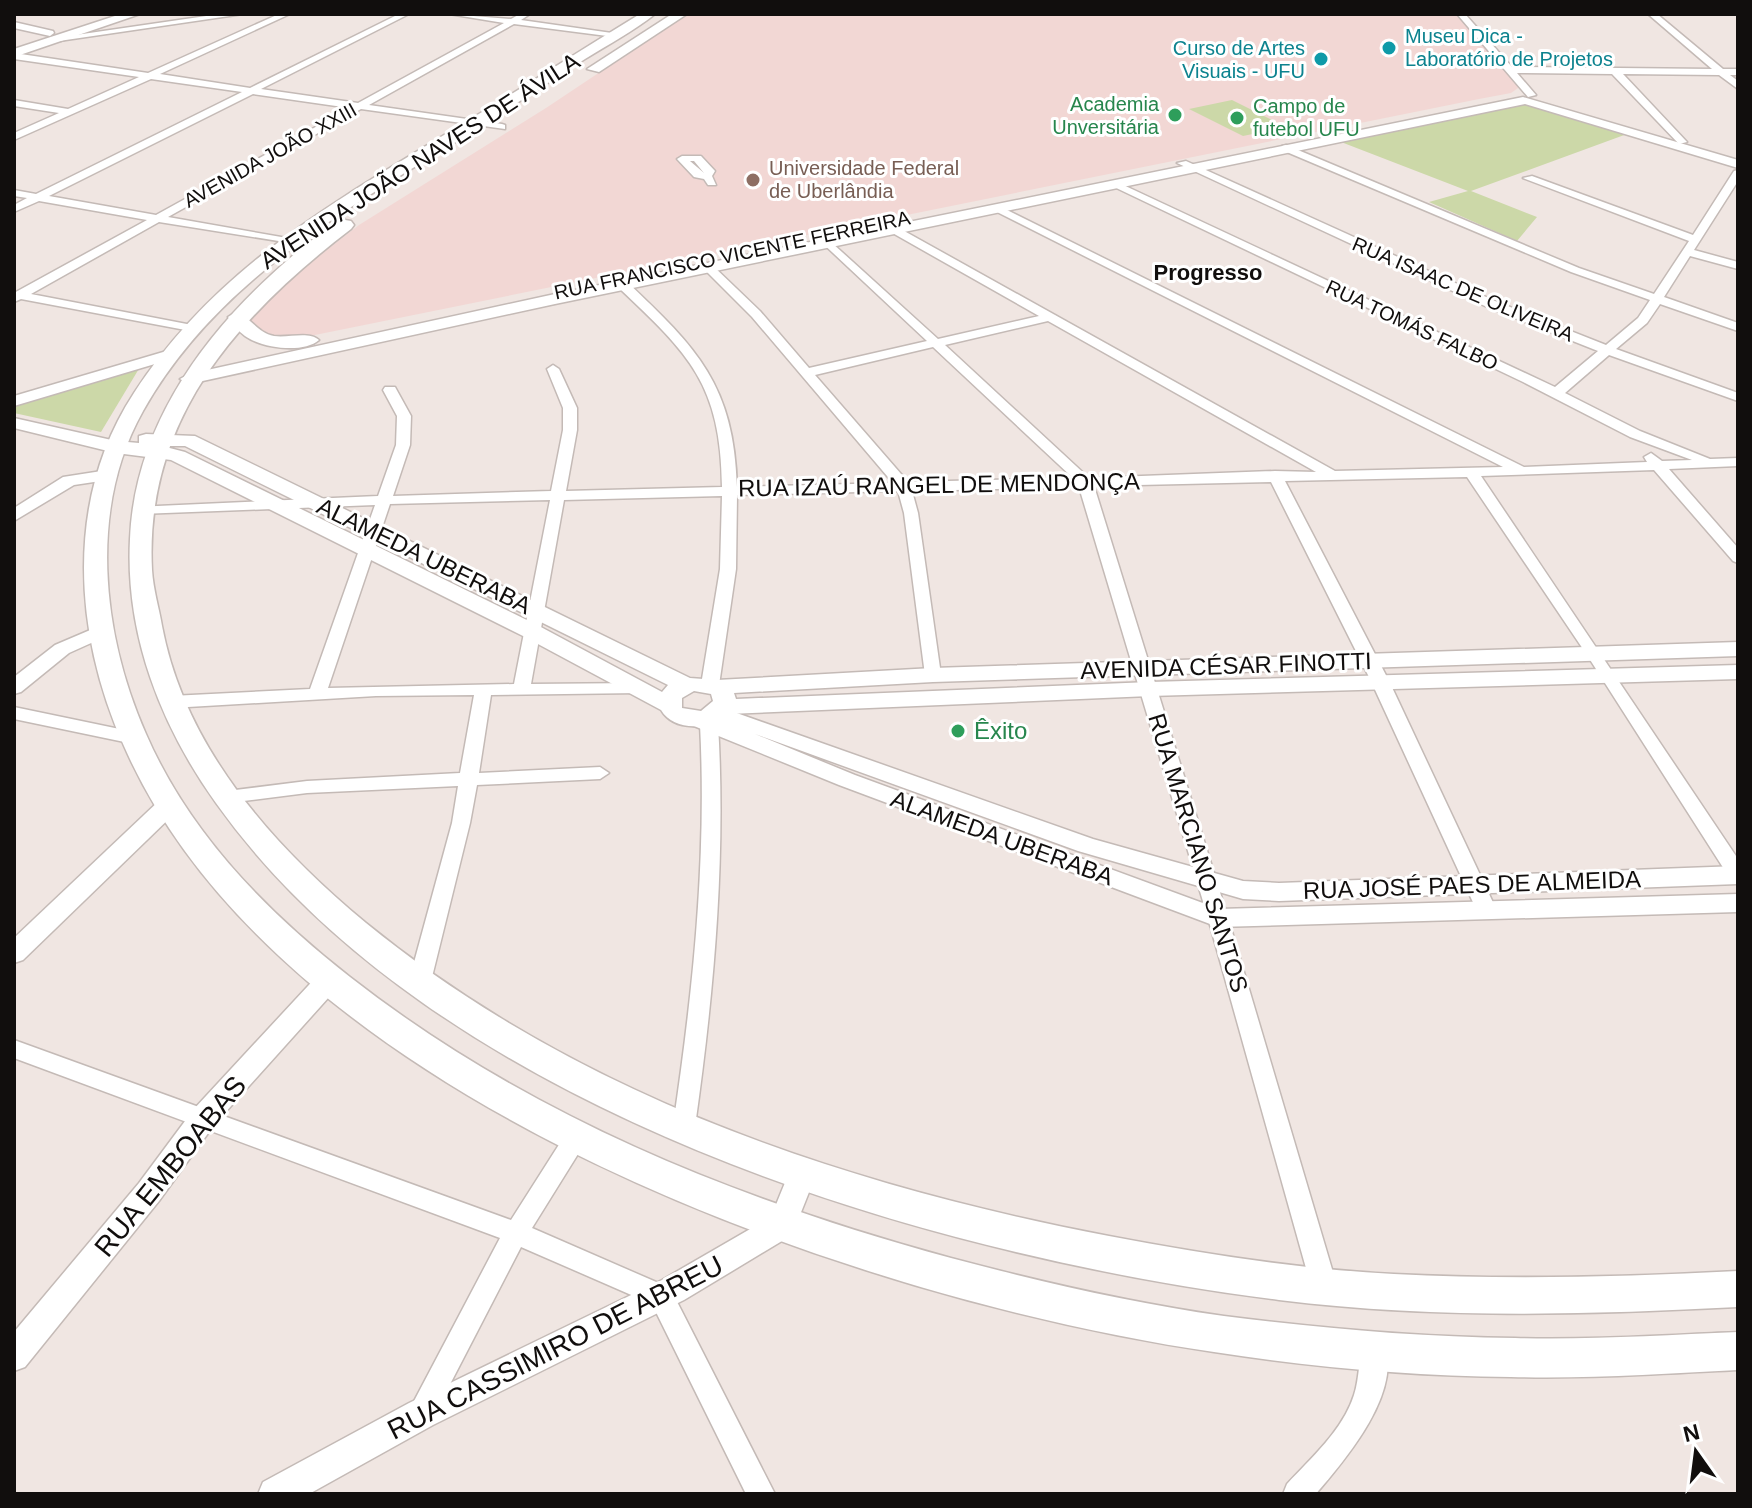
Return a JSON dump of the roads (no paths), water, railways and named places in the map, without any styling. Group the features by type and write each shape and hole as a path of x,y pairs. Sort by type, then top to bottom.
{"main road":[{"path":"14,55 110,14"},
{"path":"14,44 134,14"},
{"name":"AVENIDA JOÃO NAVES DE ÁVILA","path":"649,14 287,241 216,302 170,355 114,454 95,546 94,572 102,631 121,705 134,738 170,804 240,900 329,980 410,1042 575,1139 782,1226 875,1256 1116,1316 1228,1335 1516,1358 1738,1351"},
{"name":"AVENIDA JOÃO NAVES DE ÁVILA","path":"582,77 681,14"},
{"path":"1525,95 1738,161"},
{"path":"1188,165 1286,148 1525,95 1738,161"},
{"name":"RUA FRANCISCO VICENTE FERREIRA","path":"189,379 470,313 1525,95"},
{"name":"AVENIDA JOÃO NAVES DE ÁVILA","path":"380,203 509,122"},
{"path":"453,137 473,144"},
{"name":"RUA FRANCISCO VICENTE FERREIRA","path":"236,317 253,336 288,343 623,285 824,239 893,229 1115,185 1188,165"},
{"name":"AVENIDA JOÃO NAVES DE ÁVILA","path":"361,215 298,260 236,317 189,379 158,445 140,510 137,540 144,610 171,702 211,775 227,797 311,895 350,931 450,1005 557,1067 684,1126 803,1172 959,1218 1120,1255 1324,1286 1507,1296 1599,1296 1738,1289"},
{"path":"14,423 114,454 158,445"},
{"name":"ALAMEDA UBERABA","path":"158,445 188,440 312,502 368,540 640,688 669,705 678,716 712,706"},
{"name":"ALAMEDA UBERABA","path":"158,445 277,505 535,608 686,685 712,706"},
{"name":"AVENIDA CÉSAR FINOTTI","path":"712,706 1146,678 1375,671 1595,655 1738,649"},
{"name":"AVENIDA CÉSAR FINOTTI","path":"1375,671 1610,677 1738,672"},
{"name":"AVENIDA CÉSAR FINOTTI","path":"712,706 933,675 1146,678"},
{"path":"669,705 674,691 686,685"}],"street":[{"path":"14,25 55,36 239,14"},
{"path":"14,137 286,14"},
{"path":"14,209 405,14"},
{"path":"453,14 615,34"},
{"name":"AVENIDA JOÃO XXIII","path":"17,296 526,14"},
{"path":"1461,14 1510,70 1525,95"},
{"path":"1652,14 1738,86"},
{"path":"14,55 473,123 509,122"},
{"path":"1510,70 1738,72"},
{"path":"1615,71 1682,142"},
{"path":"14,103 71,112"},
{"path":"1286,148 1575,270 1738,327"},
{"name":"RUA ISAAC DE OLIVEIRA","path":"1188,165 1428,277 1607,350 1738,397"},
{"path":"1556,393 1643,320 1738,173"},
{"path":"1528,178 1694,239"},
{"name":"RUA TOMÁS FALBO","path":"1115,185 1556,393 1635,434 1711,462"},
{"path":"14,193 287,241"},
{"path":"997,208 1522,471"},
{"path":"893,229 1332,475"},
{"name":"RUA MARCIANO SANTOS","path":"824,239 1085,482 1218,918 1324,1286"},
{"path":"1687,251 1738,266"},
{"path":"1716,259 1738,259"},
{"path":"708,267 756,314 904,487 911,513 933,675"},
{"path":"623,285 675,333 705,373 723,428 731,490 712,706 712,850 706,977 684,1126"},
{"path":"17,296 192,329"},
{"path":"806,373 1049,317"},
{"path":"14,401 170,355"},
{"path":"522,688 570,430 570,408 553,369"},
{"path":"317,694 403,445 406,424 390,390"},
{"path":"1635,434 1656,464 1738,558"},
{"path":"14,516 114,454"},
{"name":"RUA IZAÚ RANGEL DE MENDONÇA","path":"140,510 312,502 1522,471 1738,462"},
{"path":"1471,472 1610,677 1738,875"},
{"path":"1275,475 1375,671 1487,911"},
{"path":"14,687 62,649 102,631"},
{"path":"171,702 317,694 640,688"},
{"path":"420,981 461,823 483,691"},
{"name":"ALAMEDA UBERABA","path":"712,706 1086,845 1206,881"},
{"name":"ALAMEDA UBERABA","path":"712,706 847,780 1218,918"},
{"path":"14,713 134,738"},
{"path":"227,797 307,787 600,773"},
{"path":"14,953 170,804"},
{"name":"RUA JOSÉ PAES DE ALMEIDA","path":"1206,881 1243,890 1279,892 1738,875"},
{"name":"RUA JOSÉ PAES DE ALMEIDA","path":"1218,918 1738,903"},
{"name":"RUA EMBOABAS","path":"14,1356 149,1192 204,1117 329,980"},
{"path":"14,1049 516,1233 661,1296 761,1494"},
{"path":"421,1414 516,1233 575,1139"},
{"path":"782,1226 803,1172"},
{"name":"RUA CASSIMIRO DE ABREU","path":"275,1494 421,1414 661,1296 782,1226"},
{"path":"1297,1494 1362,1415 1374,1377 1374,1349"}],"place":[{"name":"Museu Dica - Laboratório de Projetos","path":"1389,48"},
{"name":"Curso de Artes Visuais - UFU","path":"1321,59"},
{"name":"Academia Unversitária","path":"1175,115"},
{"name":"Campo de futebol UFU","path":"1237,118"},
{"name":"Universidade Federal de Uberlândia","path":"753,180"},
{"name":"Êxito","path":"958,731"}],"district":[{"name":"Progresso","path":"1208,272"}]}
